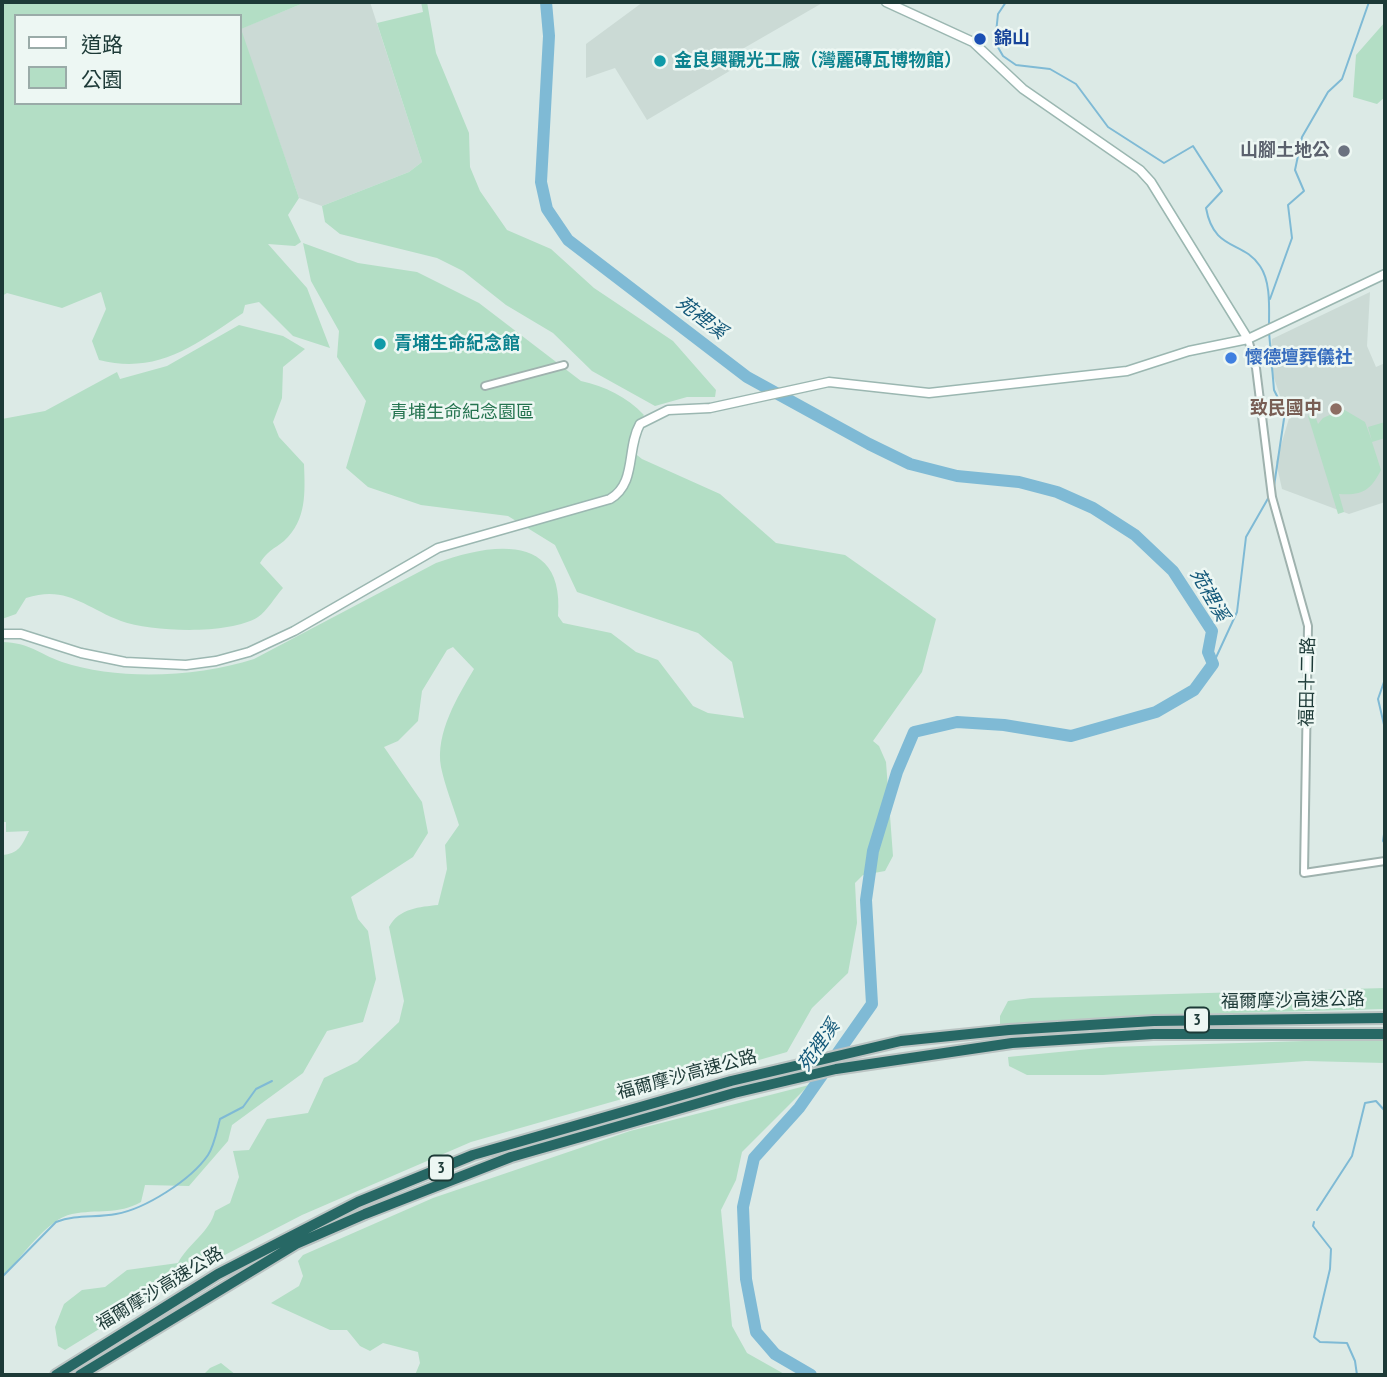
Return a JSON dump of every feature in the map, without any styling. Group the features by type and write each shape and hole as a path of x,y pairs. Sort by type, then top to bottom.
{"highway":[{"name":"福爾摩沙高速公路","path":"56,1375 170,1303 292,1234 358,1202 472,1155 731,1081 901,1041 1009,1030 1154,1021 1385,1018"},
{"name":"福爾摩沙高速公路","path":"80,1375 296,1244 365,1214 512,1157 734,1093 836,1069 1012,1043 1153,1034 1385,1034"}],"main road":[{"path":"886,2 973,42 1023,89 1140,170 1152,182 1248,339"},
{"path":"2,634 21,634 92,655 159,665 186,665 249,652 294,631 438,548 610,499 623,489 629,476 636,431 640,424 668,411 710,408 830,382 929,393 1127,371 1189,351 1248,339 1385,274"}],"street":[{"name":"福田十二路","path":"1248,339 1256,368 1270,487 1308,626 1304,873 1385,860"},
{"path":"485,386 564,365"}],"shaded area":[{"path":"306,2 370,2 422,162 409,172 322,206 299,198 242,28"},
{"name":"金良興觀光工廠（灣麗磚瓦博物館）","path":"643,2 824,2 732,55 738,66 647,120 615,68 586,78 586,44"},
{"name":"致民國中","path":"1370,292 1367,346 1376,367 1385,363 1385,502 1349,514 1282,489 1276,462 1290,415 1282,402 1269,363 1272,339"}],"green space":[{"path":"2,2 306,2 242,29 242,14 14,14 14,105 242,105 242,32 299,198 288,215 301,242 295,246 268,244 307,288 330,348 293,336 259,302 245,305 243,313 176,354 159,360 120,364 99,360 92,341 106,309 101,292 62,308 7,293 2,296"},
{"path":"421,2 427,2 436,53 469,133 470,167 480,191 507,230 551,249 594,288 673,341 716,390 715,397 687,397 655,406 592,371 553,333 506,305 463,271 437,258 340,234 325,222 322,206 409,172 422,162 377,23 423,12"},
{"path":"1385,22 1385,97 1377,104 1353,97 1356,55"},
{"name":"青埔生命紀念園區","path":"303,243 358,263 417,272 479,303 581,381 615,393 644,415 633,428 628,448 642,459 720,494 776,543 845,555 936,619 922,672 873,741 879,746 886,762 893,856 885,871 863,875 855,883 857,923 848,973 812,1008 787,1052 471,1142 302,1215 192,1272 65,1350 58,1346 55,1327 64,1304 82,1290 105,1287 127,1270 178,1263 209,1225 215,1211 230,1203 239,1177 233,1151 249,1150 267,1119 308,1113 324,1078 357,1062 399,1022 404,1001 389,927 404,912 438,905 447,869 445,845 459,825 441,767 441,741 449,715 474,669 453,647 447,650 422,691 418,721 398,741 384,747 422,802 428,833 413,857 351,897 358,919 368,931 376,979 363,1022 327,1031 303,1073 232,1125 228,1141 189,1186 145,1185 141,1202 132,1206 63,1217 44,1231 2,1278 2,855 16,851 29,831 6,832 6,822 2,822 2,642 27,646 62,662 108,672 158,674 208,670 254,659 436,563 480,551 521,550 538,557 550,570 557,589 558,616 563,623 611,633 636,652 658,660 693,706 708,713 744,718 732,662 698,633 577,592 555,545 508,516 421,505 368,487 346,468 366,401 337,357 339,331 311,281"},
{"path":"239,325 283,336 305,349 283,367 282,398 273,422 279,437 304,464 305,485 301,515 292,533 260,563 283,588 268,608 258,617 229,627 191,630 152,628 121,621 75,599 53,594 26,598 16,614 2,619 2,419 45,411 117,372 120,379 167,366"},
{"path":"1343,409 1365,422 1372,441 1368,427 1385,422 1385,438 1372,442 1381,470 1377,477 1360,493 1339,494 1344,512 1338,514 1308,416 1314,413 1318,424 1323,418"},
{"path":"1385,988 1385,1009 1157,1015 1000,1026 1000,1016 1008,1001 1031,998"},
{"path":"1385,1041 1385,1063 1306,1061 1103,1075 1027,1075 1009,1066 1008,1057 1110,1047"},
{"path":"809,1085 742,1152 736,1180 721,1210 732,1326 747,1353 786,1375 415,1375 420,1363 418,1352 383,1343 370,1351 360,1346 347,1330 330,1330 271,1303 299,1286 303,1276 298,1261 303,1255 433,1198 630,1131"},
{"path":"221,1363 236,1375 203,1375 210,1368"}],"waterway":[{"name":"苑裡溪","path":"546,2 549,36 541,182 547,209 568,240 747,377 869,444 910,464 957,476 1019,482 1057,492 1093,508 1135,535 1173,571 1212,631 1208,652 1213,664 1194,690 1156,712 1071,736 1004,725 957,722 914,732 897,772 873,851 866,900 872,1004 799,1108 754,1158 743,1207 746,1279 756,1332 775,1354 811,1375"},
{"path":"1006,2 998,14 995,42 1003,56 1016,65 1050,69 1076,84 1108,127 1164,163 1193,146 1222,191 1206,208 1215,232 1246,252 1264,272 1269,295 1269,326"},
{"path":"1270,299 1292,238 1288,205 1304,191 1295,170 1302,137 1328,92 1342,79 1369,2"},
{"path":"1269,332 1274,390 1285,412 1274,486"},
{"path":"1213,664 1237,612 1246,537 1270,495"},
{"path":"1385,679 1378,699 1385,729"},
{"path":"1385,828 1385,844"},
{"path":"2,1277 56,1222 128,1211 167,1192 191,1174 208,1155 220,1119 243,1107 256,1089 272,1081"},
{"path":"1317,1210 1352,1156 1365,1103 1376,1101 1385,1111"},
{"path":"1314,1222 1313,1226 1331,1249 1330,1269 1314,1337 1320,1342 1347,1343 1355,1361 1357,1375"}],"place":[{"name":"錦山","path":"980,39"},
{"name":"金良興觀光工廠（灣麗磚瓦博物館）","path":"660,61"},
{"name":"山腳土地公","path":"1344,151"},
{"name":"青埔生命紀念館","path":"380,344"},
{"name":"懷德壇葬儀社","path":"1231,358"},
{"name":"致民國中","path":"1336,409"}]}
